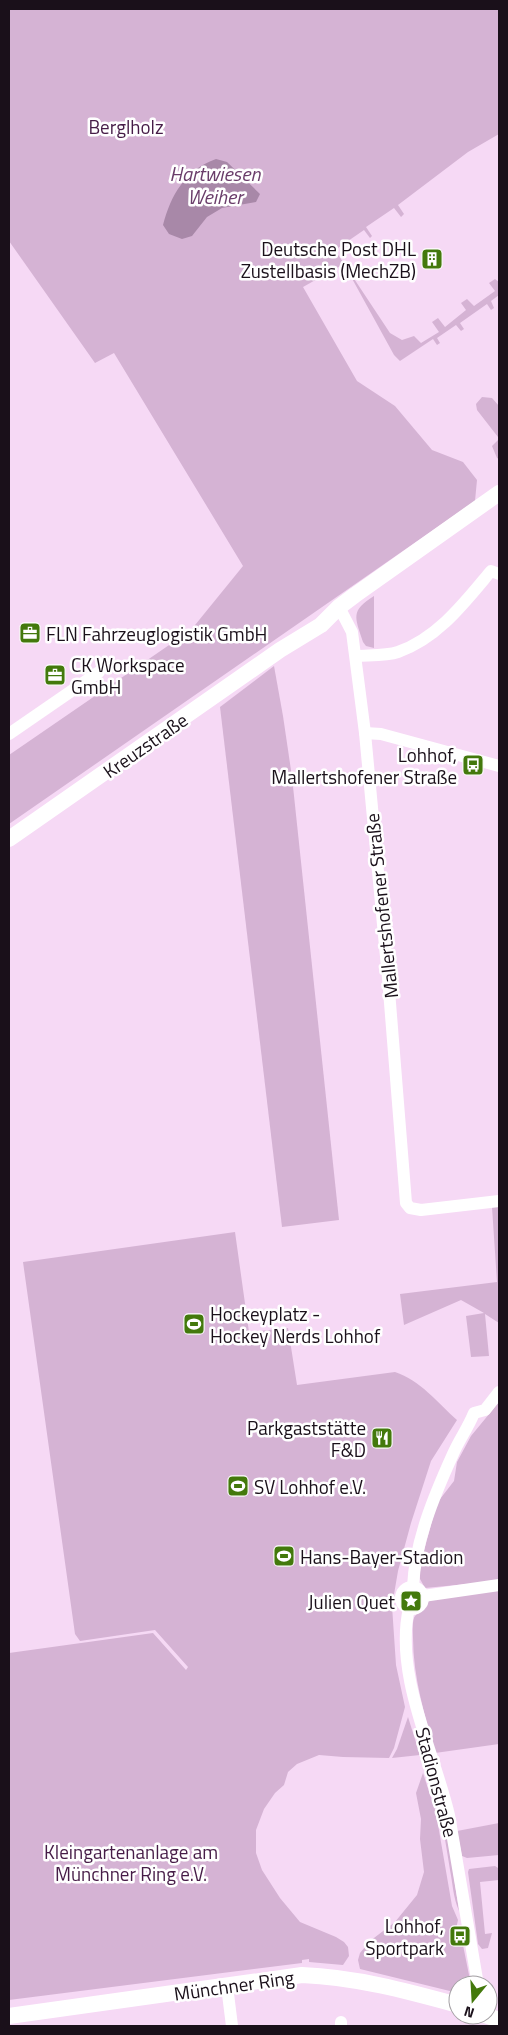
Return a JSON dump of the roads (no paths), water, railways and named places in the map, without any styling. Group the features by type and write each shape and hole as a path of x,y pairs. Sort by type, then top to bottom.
{"main road":[{"name":"Kreuzstraße","path":"9,840 280,650 315,617 339,607 499,493"},
{"name":"Münchner Ring","path":"9,2016 266,1980 315,1976 380,1986 448,2003"}],"street":[{"path":"356,656 396,652 412,646 451,618 491,571 499,574"},
{"name":"Mallertshofener Straße","path":"339,607 352,632 365,733 406,1203 410,1208 421,1210 499,1201"},
{"path":"9,734 99,672"},
{"path":"365,733 399,739 499,766"},
{"name":"Stadionstraße","path":"476,1975 449,1815 421,1726 409,1672 407,1616 409,1608 404,1605 401,1597 405,1590 413,1587 414,1566 426,1520 454,1452 474,1413 485,1410 499,1392"},
{"path":"422,1596 499,1585"},
{"path":"409,1608 419,1606 422,1596 420,1591 413,1587"},
{"path":"227,1986 232,2026"}],"water":[{"name":"Hartwiesen Weiher","path":"216,159 227,162 260,194 256,202 222,208 207,217 192,236 182,239 169,234 163,225 175,194 196,170"}],"place":[{"name":"Deutsche Post DHL Zustellbasis (MechZB)","path":"432,259"},
{"name":"FLN Fahrzeuglogistik GmbH","path":"30,633"},
{"name":"CK Workspace GmbH","path":"55,675"},
{"name":"Lohhof, Mallertshofener Straße","path":"473,765"},
{"name":"Hockeyplatz - Hockey Nerds Lohhof","path":"194,1324"},
{"name":"Parkgaststätte F&D","path":"382,1438"},
{"name":"SV Lohhof e.V.","path":"238,1486"},
{"name":"Hans-Bayer-Stadion","path":"284,1556"},
{"name":"Julien Quet","path":"411,1601"},
{"name":"Lohhof, Sportpark","path":"460,1936"}],"park label":[{"name":"Berglholz","path":"126,126"},
{"name":"Kleingartenanlage am Münchner Ring e.V.","path":"131,1862"}]}
